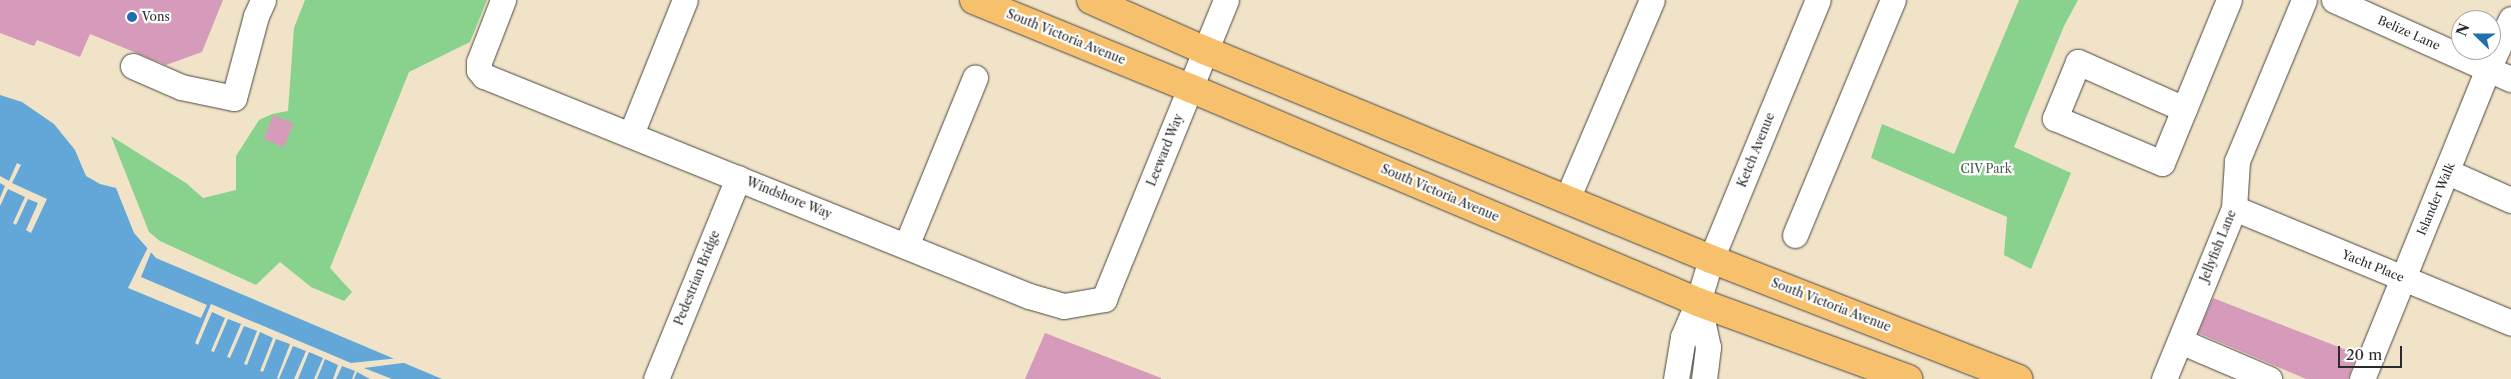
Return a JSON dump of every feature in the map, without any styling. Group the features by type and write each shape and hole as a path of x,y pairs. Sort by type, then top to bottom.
{"main road":[{"name":"South Victoria Avenue","path":"974,0 1190,88 1698,302 1908,379"},
{"name":"South Victoria Avenue","path":"1091,0 1204,50 1567,200 2018,379"}],"street":[{"path":"133,66 182,87 234,98 256,16 263,0"},
{"name":"Windshore Way","path":"503,0 479,62 479,70 484,76 1029,296 1064,306 1104,299"},
{"path":"630,134 685,0"},
{"name":"Leeward Way","path":"1104,299 1226,0"},
{"path":"1567,200 1652,0"},
{"name":"Ketch Avenue","path":"1676,379 1683,337 1698,302 1712,259 1818,0"},
{"path":"1795,235 1893,0"},
{"path":"2184,108 2078,62 2055,118 2162,163 2229,0"},
{"name":"Jellyfish Lane","path":"2164,379 2234,208 2237,161 2304,0"},
{"name":"Belize Lane","path":"2334,0 2511,79"},
{"name":"Islander Walk","path":"2362,379 2448,172 2488,69 2511,19"},
{"path":"906,246 975,78"},
{"path":"2448,172 2511,200"},
{"name":"Pedestrian Bridge","path":"656,379 738,178"},
{"name":"Yacht Place","path":"2234,208 2511,323"},
{"path":"1698,302 1708,347 1704,379"},
{"path":"2180,341 2269,379"}],"green space":[{"path":"305,0 487,0 470,42 409,72 330,268 352,292 344,301 311,287 280,262 256,285 160,241 149,232 111,136 186,183 203,198 236,190 236,156 259,120 272,114 288,111 294,28"},
{"name":"CIV Park","path":"2019,0 2078,0 2064,26 2014,147 2071,173 2031,269 2004,255 2007,217 1871,158 1882,124 1954,154"}],"water":[{"path":"0,95 22,102 54,124 75,150 86,176 100,184 116,188 134,233 156,258 442,379 0,379"}],"pier":[{"path":"17,163 21,165 12,183 47,199 31,233 26,230 38,203 28,199 16,225 13,223 25,197 8,189 0,206 0,198 5,186 0,183 0,176 9,181"},
{"path":"148,247 152,250 141,277 207,305 201,318 128,288"},
{"path":"211,304 351,363 399,358 410,362 364,368 392,379 370,379 357,372 354,379 352,379 355,371 342,366 336,379 333,379 338,365 325,359 317,379 314,379 323,358 309,352 298,379 294,379 306,351 293,346 279,379 277,378 290,344 276,339 263,372 260,371 273,338 260,332 247,365 244,364 257,331 244,326 230,358 227,357 241,324 228,319 214,352 211,351 225,318 212,312 198,345 195,343"}],"building":[{"name":"Vons","path":"0,0 223,0 202,52 166,65 90,34 80,57 37,40 34,46 0,33"},
{"path":"273,115 294,123 284,147 264,139"},
{"path":"2213,298 2357,354 2348,379 2306,379 2198,333"},
{"path":"1045,333 1161,378 1161,379 1025,379"}],"place":[{"name":"Vons","path":"132,17"}]}
